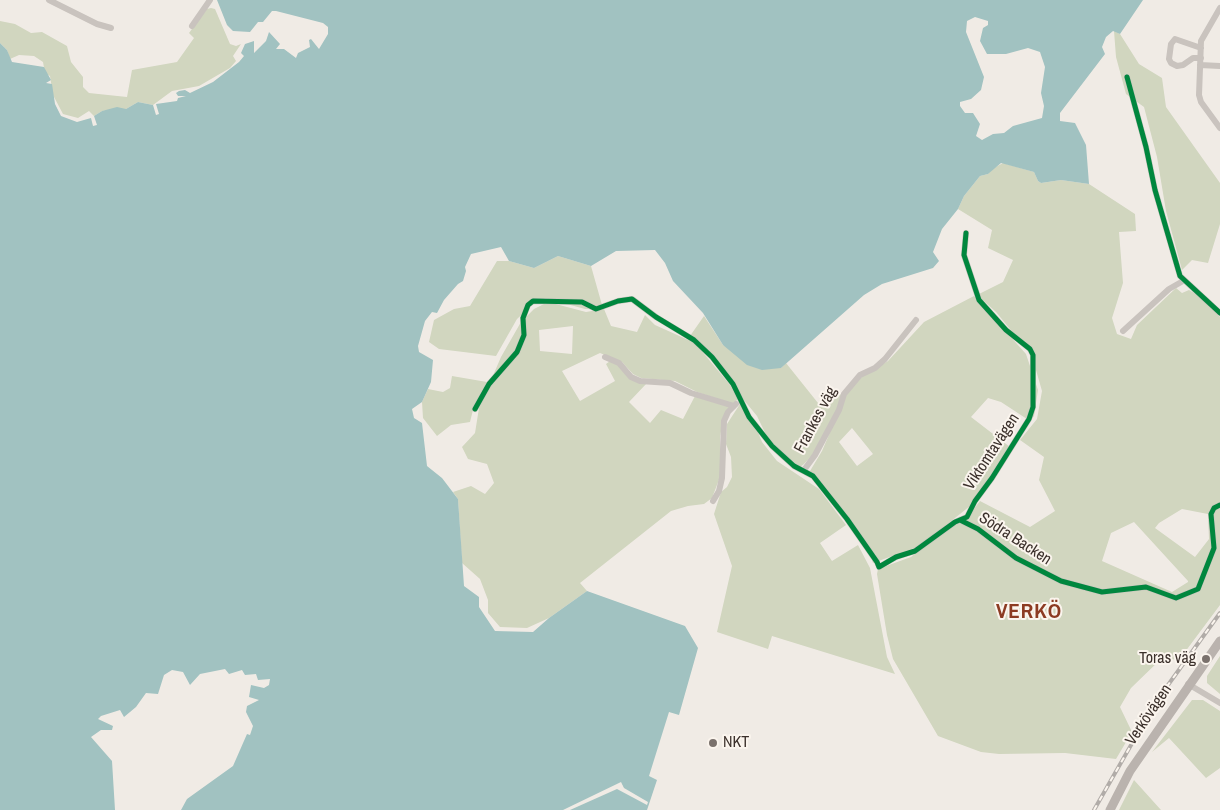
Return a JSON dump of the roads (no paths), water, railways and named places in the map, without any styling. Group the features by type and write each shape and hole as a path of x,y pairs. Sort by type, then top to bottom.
{"main road":[{"name":"Verkövägen","path":"1110,810 1130,771 1188,684 1220,641"}],"street":[{"path":"49,0 97,24 112,28"},
{"path":"192,26 210,0"},
{"path":"1220,8 1201,41 1199,95 1201,102 1220,128"},
{"path":"1201,48 1176,38 1171,44 1169,59 1176,66 1183,65 1193,58 1200,62 1220,66"},
{"path":"1127,77 1146,147 1157,199 1176,266 1183,281 1199,292 1220,313"},
{"name":"Viktomtavägen","path":"804,470 813,476 827,492 879,567 896,557 914,551 967,517 975,501 992,478 1029,419 1033,407 1034,384 1033,355 1030,349 1006,330 979,300 964,255 966,233"},
{"path":"1123,331 1169,289 1183,281"},
{"path":"475,409 490,384 517,352 524,335 523,318 528,305 533,301 542,299 582,302 596,309 627,299 638,302 651,314 694,340 712,356 728,376 749,417 772,446 794,466 804,470"},
{"name":"Frankes väg","path":"804,470 815,455 839,410 844,394 860,375 875,368 885,359 916,320"},
{"path":"605,357 619,363 632,378 640,381 670,383 690,393 734,406"},
{"path":"713,501 719,491 722,478 724,421 740,400"},
{"name":"Södra Backen","path":"960,520 978,529 1016,558 1061,581 1102,592 1146,587 1176,598 1198,589 1213,555 1212,514 1214,508 1220,505"},
{"path":"1188,684 1220,703"}],"water":[{"path":"217,0 1143,0 1120,34 1113,31 1106,37 1102,47 1105,54 1060,113 1060,121 1075,123 1086,145 1089,184 1061,180 1041,183 1034,172 1001,163 988,174 980,176 942,229 933,252 939,261 933,268 882,284 864,295 781,368 762,370 747,365 723,345 703,313 673,281 665,263 655,250 616,251 591,266 558,256 534,268 509,261 501,247 471,254 465,267 466,271 463,281 444,300 437,313 432,312 425,321 418,346 419,352 433,360 431,382 422,402 412,409 414,418 422,423 427,466 442,478 458,499 464,586 479,597 479,607 495,631 533,632 587,591 685,626 698,648 679,715 669,712 649,776 657,780 647,810 181,810 187,799 233,766 247,734 250,735 253,726 246,712 247,706 259,700 249,697 251,685 264,688 269,685 270,679 258,680 256,674 245,675 242,670 229,674 225,669 200,674 190,685 183,672 172,670 164,675 158,694 146,693 136,707 124,717 120,710 101,716 98,719 113,726 112,730 101,730 91,737 112,761 115,810 0,810 0,43 7,50 12,62 44,67 51,80 46,83 52,84 55,104 61,116 77,122 91,118 93,126 97,125 94,116 102,111 117,107 126,109 138,102 153,105 156,115 159,114 156,104 177,101 178,98 186,96 178,96 176,93 179,91 185,90 190,93 213,82 239,62 244,56 241,53 245,44 254,41 254,53 266,41 269,32 280,44 276,49 284,49 296,58 298,53 310,47 309,40 311,39 319,49 328,34 328,27 323,23 276,11 272,11 263,22 258,22 250,32 233,31 227,25","holes":["975,17 988,21 988,25 983,28 980,41 987,54 1006,54 1028,48 1040,52 1045,67 1041,93 1044,106 1042,118 1013,126 1004,133 993,134 982,140 976,136 980,124 973,113 965,113 960,106 960,102 971,99 981,90 984,77 966,32 967,21"]}],"railway":[{"path":"1094,810 1155,703 1220,613"}],"place":[{"name":"Toras väg","path":"1206,659"},
{"name":"NKT","path":"713,743"}],"district":[{"name":"VERKÖ","path":"1029,612"}]}
